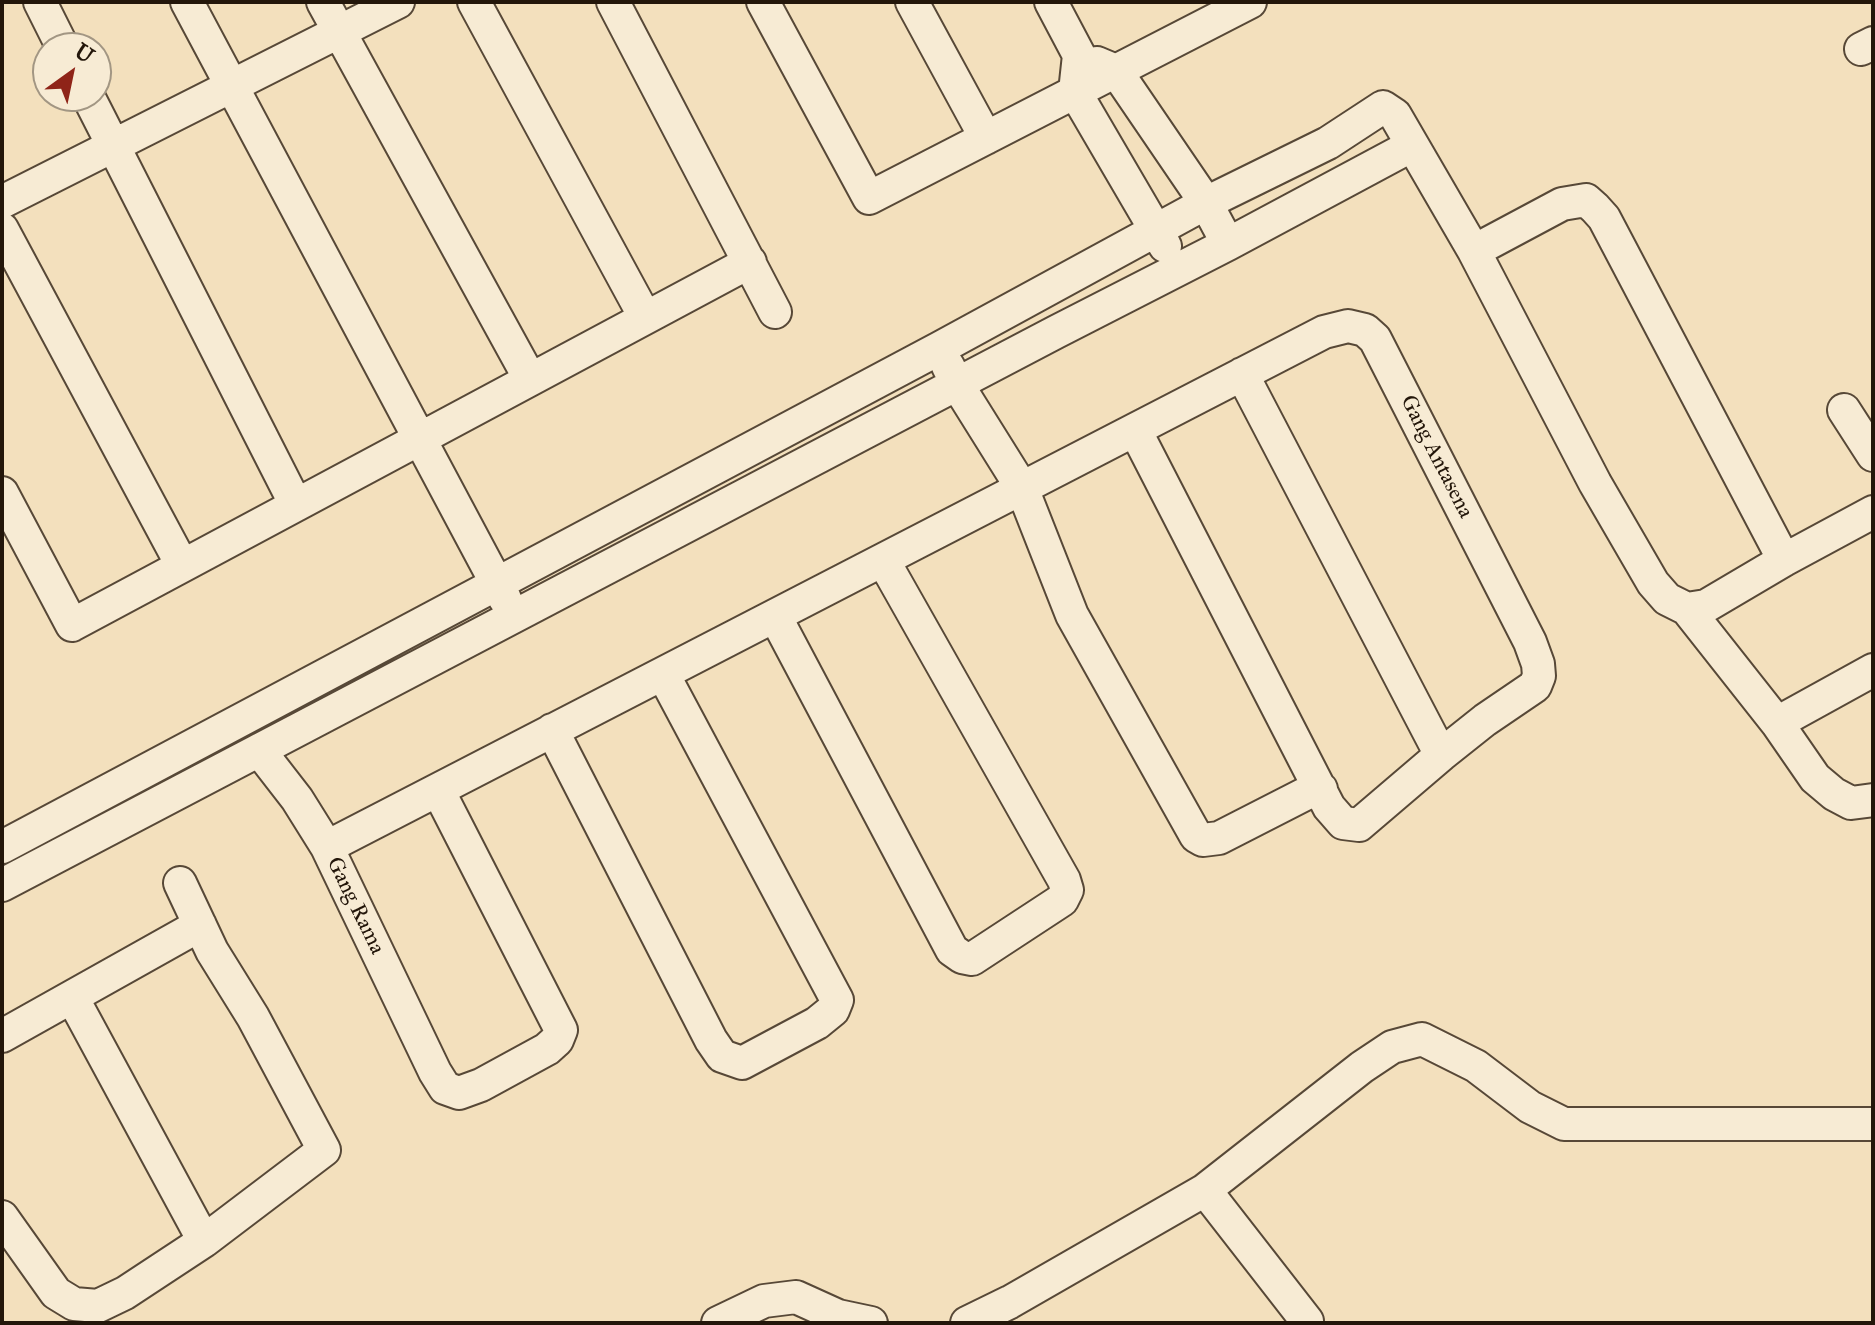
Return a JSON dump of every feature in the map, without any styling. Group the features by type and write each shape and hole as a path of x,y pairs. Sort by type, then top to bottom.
{"street":[{"path":"40,2 55,32"},
{"path":"187,2 514,616"},
{"path":"323,2 530,379"},
{"path":"2,202 398,2"},
{"path":"474,2 645,317"},
{"path":"613,2 775,312"},
{"path":"763,2 869,198 1116,71 1201,13 1250,2"},
{"path":"912,2 986,138"},
{"path":"1051,2 1079,55 1075,92 1178,270"},
{"path":"1079,55 1116,71 1206,203 1228,244"},
{"path":"2,847 1206,203 1328,143 1383,107 1395,115 1474,251 1653,583 1667,599 1687,609 1777,723 1815,778 1851,803 1873,800"},
{"path":"96,112 296,505"},
{"path":"2,885 1411,146"},
{"path":"1474,251 1562,204 1586,200 1595,208 1604,218 1784,560"},
{"path":"2,229 182,565"},
{"path":"2,493 72,625 750,262"},
{"name":"Gang Antasena","path":"1135,430 1321,789 1343,823 1359,825 1485,720 1535,686 1539,676 1538,664 1375,339 1365,330 1348,326 1324,332 1242,374"},
{"path":"940,348 957,384 1022,488 1072,615 1196,836 1203,840 1219,838 1305,794 1321,789"},
{"path":"327,847 1242,374 1441,755"},
{"path":"1844,410 1873,455"},
{"path":"1687,609 1706,606 1873,512"},
{"path":"775,616 952,950 972,959 1062,900 1067,890 1057,867 883,560"},
{"path":"1777,723 1873,670"},
{"path":"552,730 711,1040 722,1056 742,1063 817,1023 833,1010 837,1000 663,674"},
{"name":"Gang Rama","path":"259,750 297,799 327,847 435,1072 445,1088 459,1093 547,1049 557,1040 561,1030 438,790"},
{"path":"2,1217 56,1293 74,1304 98,1306 125,1293 204,1241 324,1150 253,1017 212,951 180,883"},
{"path":"2,1036 200,925"},
{"path":"72,997 204,1241"},
{"path":"967,1323 1017,1312 1205,1190 1362,1067 1392,1047 1422,1039 1476,1066 1530,1107 1564,1124 1873,1124"},
{"path":"1205,1190 1307,1321"},
{"path":"718,1323 764,1301 796,1297 840,1320 871,1323"}]}
